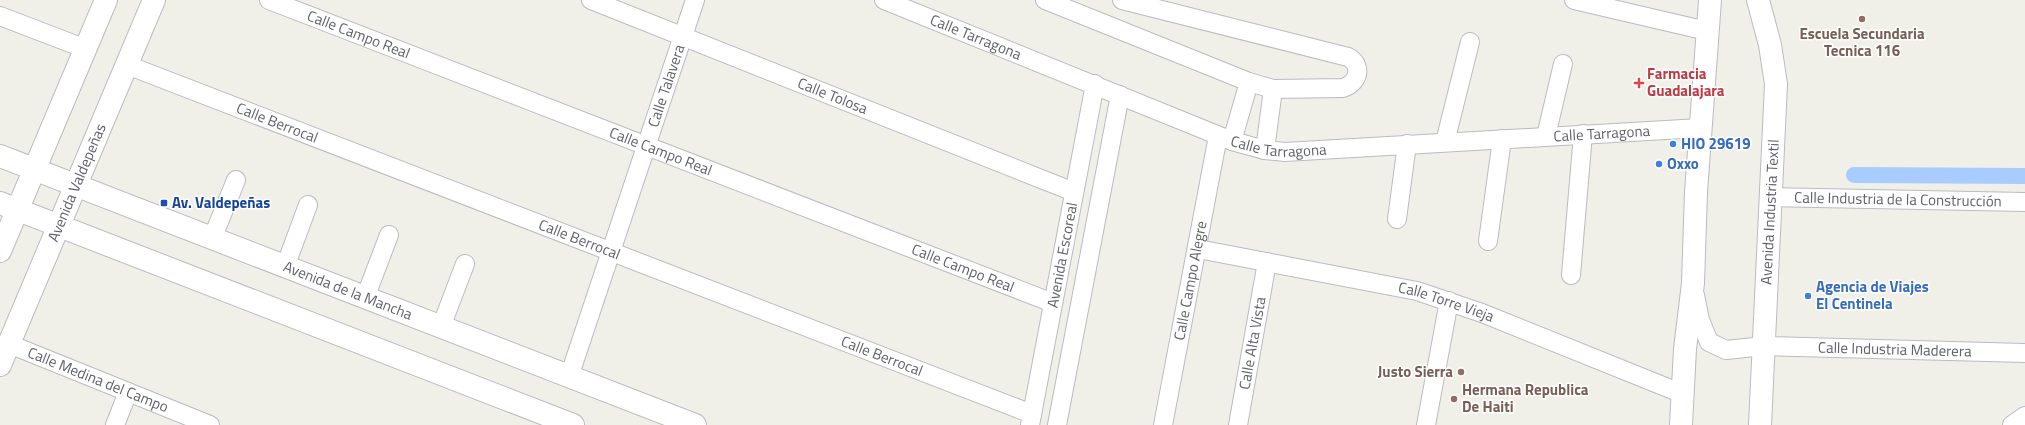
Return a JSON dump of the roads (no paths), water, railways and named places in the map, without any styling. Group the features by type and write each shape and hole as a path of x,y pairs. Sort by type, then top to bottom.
{"street":[{"path":"0,250 9,206 35,170 106,0"},
{"name":"Avenida Valdepeñas","path":"0,365 154,0"},
{"name":"Calle Campo Real","path":"269,0 1053,303"},
{"name":"Calle Tolosa","path":"591,0 1074,192"},
{"name":"Calle Talavera","path":"569,377 695,0"},
{"name":"Calle Tarragona","path":"884,0 1095,84 1225,138 1266,150 1285,152 1700,128"},
{"path":"1045,0 1072,6 1249,82 1273,89 1343,88 1353,83 1356,78 1358,68 1352,59 1339,54 1122,0"},
{"path":"1574,0 1707,31"},
{"path":"1681,425 1685,349 1692,283 1700,128 1710,0"},
{"name":"Avenida Industria Textil","path":"1758,0 1770,45 1776,84 1760,425"},
{"path":"0,16 86,49"},
{"path":"1445,142 1470,42"},
{"path":"1546,136 1563,64"},
{"name":"Calle Berrocal","path":"127,65 611,252 1031,420"},
{"name":"Calle Campo Alegre","path":"1163,425 1198,249 1225,138 1249,82"},
{"name":"Avenida Escoreal","path":"1031,420 1095,84"},
{"path":"1266,150 1273,89"},
{"name":"Avenida Escoreal","path":"1057,425 1120,95"},
{"path":"1571,275 1583,134"},
{"path":"1488,240 1502,139"},
{"path":"1397,219 1407,144"},
{"name":"Avenida de la Mancha","path":"0,156 695,425"},
{"path":"212,239 236,180"},
{"name":"Calle Industria de la Construcción","path":"1770,197 2025,202"},
{"path":"285,267 308,205"},
{"path":"9,206 560,423"},
{"path":"365,298 389,235"},
{"name":"Calle Torre Vieja","path":"1198,249 1416,291 1449,301 1683,394"},
{"name":"Calle Alta Vista","path":"1238,425 1267,262"},
{"path":"441,327 465,264"},
{"name":"Calle Industria Maderera","path":"1692,283 1700,320 1709,342 1726,350 1764,346 2025,353"},
{"path":"1426,425 1449,301"},
{"name":"Calle Medina del Campo","path":"9,344 210,425"},
{"path":"115,425 128,392"},
{"path":"2012,425 2025,416"}],"waterway":[{"path":"1854,175 2025,176"}],"place":[{"name":"Escuela Secundaria Tecnica 116","path":"1862,19"},
{"name":"Farmacia Guadalajara","path":"1639,83"},
{"name":"HIO 29619","path":"1673,144"},
{"name":"Oxxo","path":"1659,164"},
{"name":"Av. Valdepeñas","path":"164,203"},
{"name":"Agencia de Viajes El Centinela","path":"1808,296"},
{"name":"Justo Sierra","path":"1461,372"},
{"name":"Hermana Republica De Haiti","path":"1454,399"}]}
